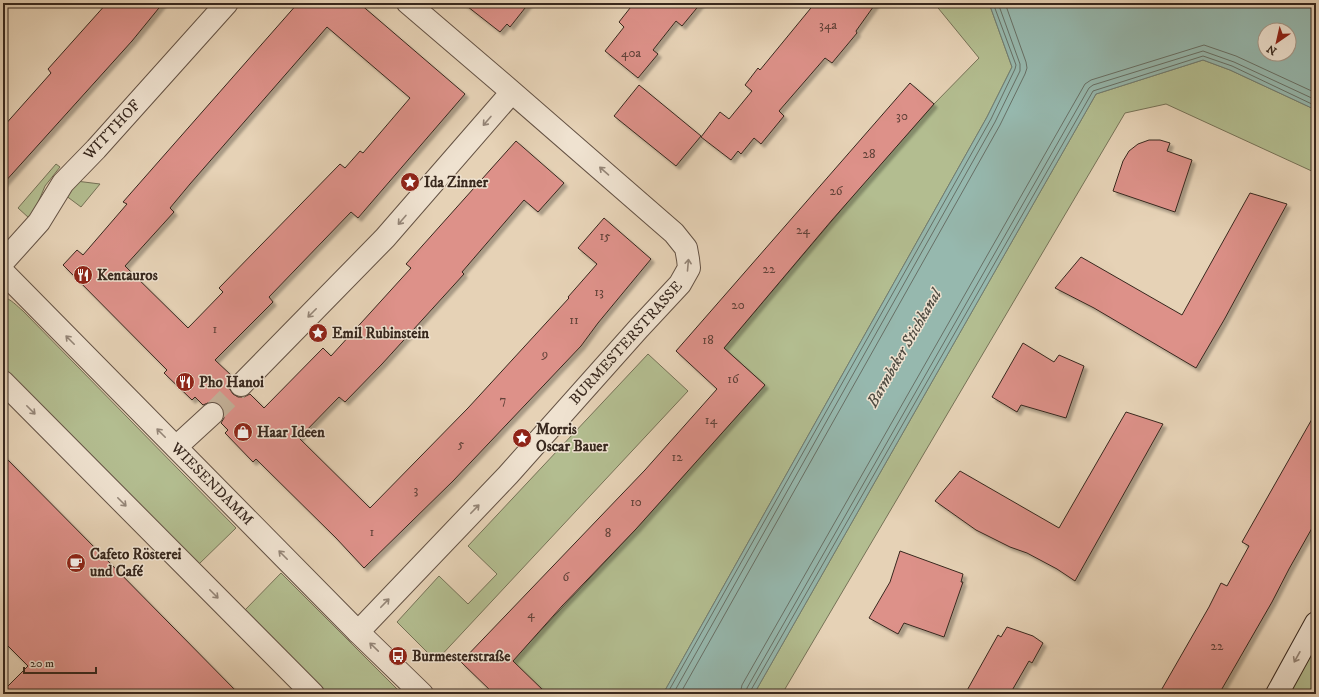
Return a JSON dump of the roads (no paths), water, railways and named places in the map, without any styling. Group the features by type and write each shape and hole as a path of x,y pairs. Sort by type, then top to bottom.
{"street":[{"name":"WITTHOF","path":"3,262 39,222 63,183 96,149 227,3"},
{"name":"BURMESTERSTRASSE","path":"358,632 508,475 680,284 689,268 686,248 674,232 408,3"},
{"path":"241,385 385,238 512,92"},
{"name":"WIESENDAMM","path":"3,272 358,632 422,694"},
{"path":"3,382 313,694"},
{"path":"176,448 212,414"},
{"path":"1277,694 1316,623"}],"water":[{"name":"Barmbeker Stichkanal","path":"989,3 1316,3 1316,110 1230,70 1203,60 1096,94 754,694 663,694 987,117 1012,67"}],"tunnel":[{"path":"212,414 241,385"}],"place":[{"name":"Ida Zinner","path":"410,182"},
{"name":"Kentauros","path":"83,275"},
{"name":"Emil Rubinstein","path":"318,333"},
{"name":"Pho Hanoi","path":"185,382"},
{"name":"Haar Ideen","path":"243,432"},
{"name":"Morris Oscar Bauer","path":"522,438"},
{"name":"Cafeto Rösterei und Café","path":"76,563"},
{"name":"Burmesterstraße","path":"398,656"}]}
